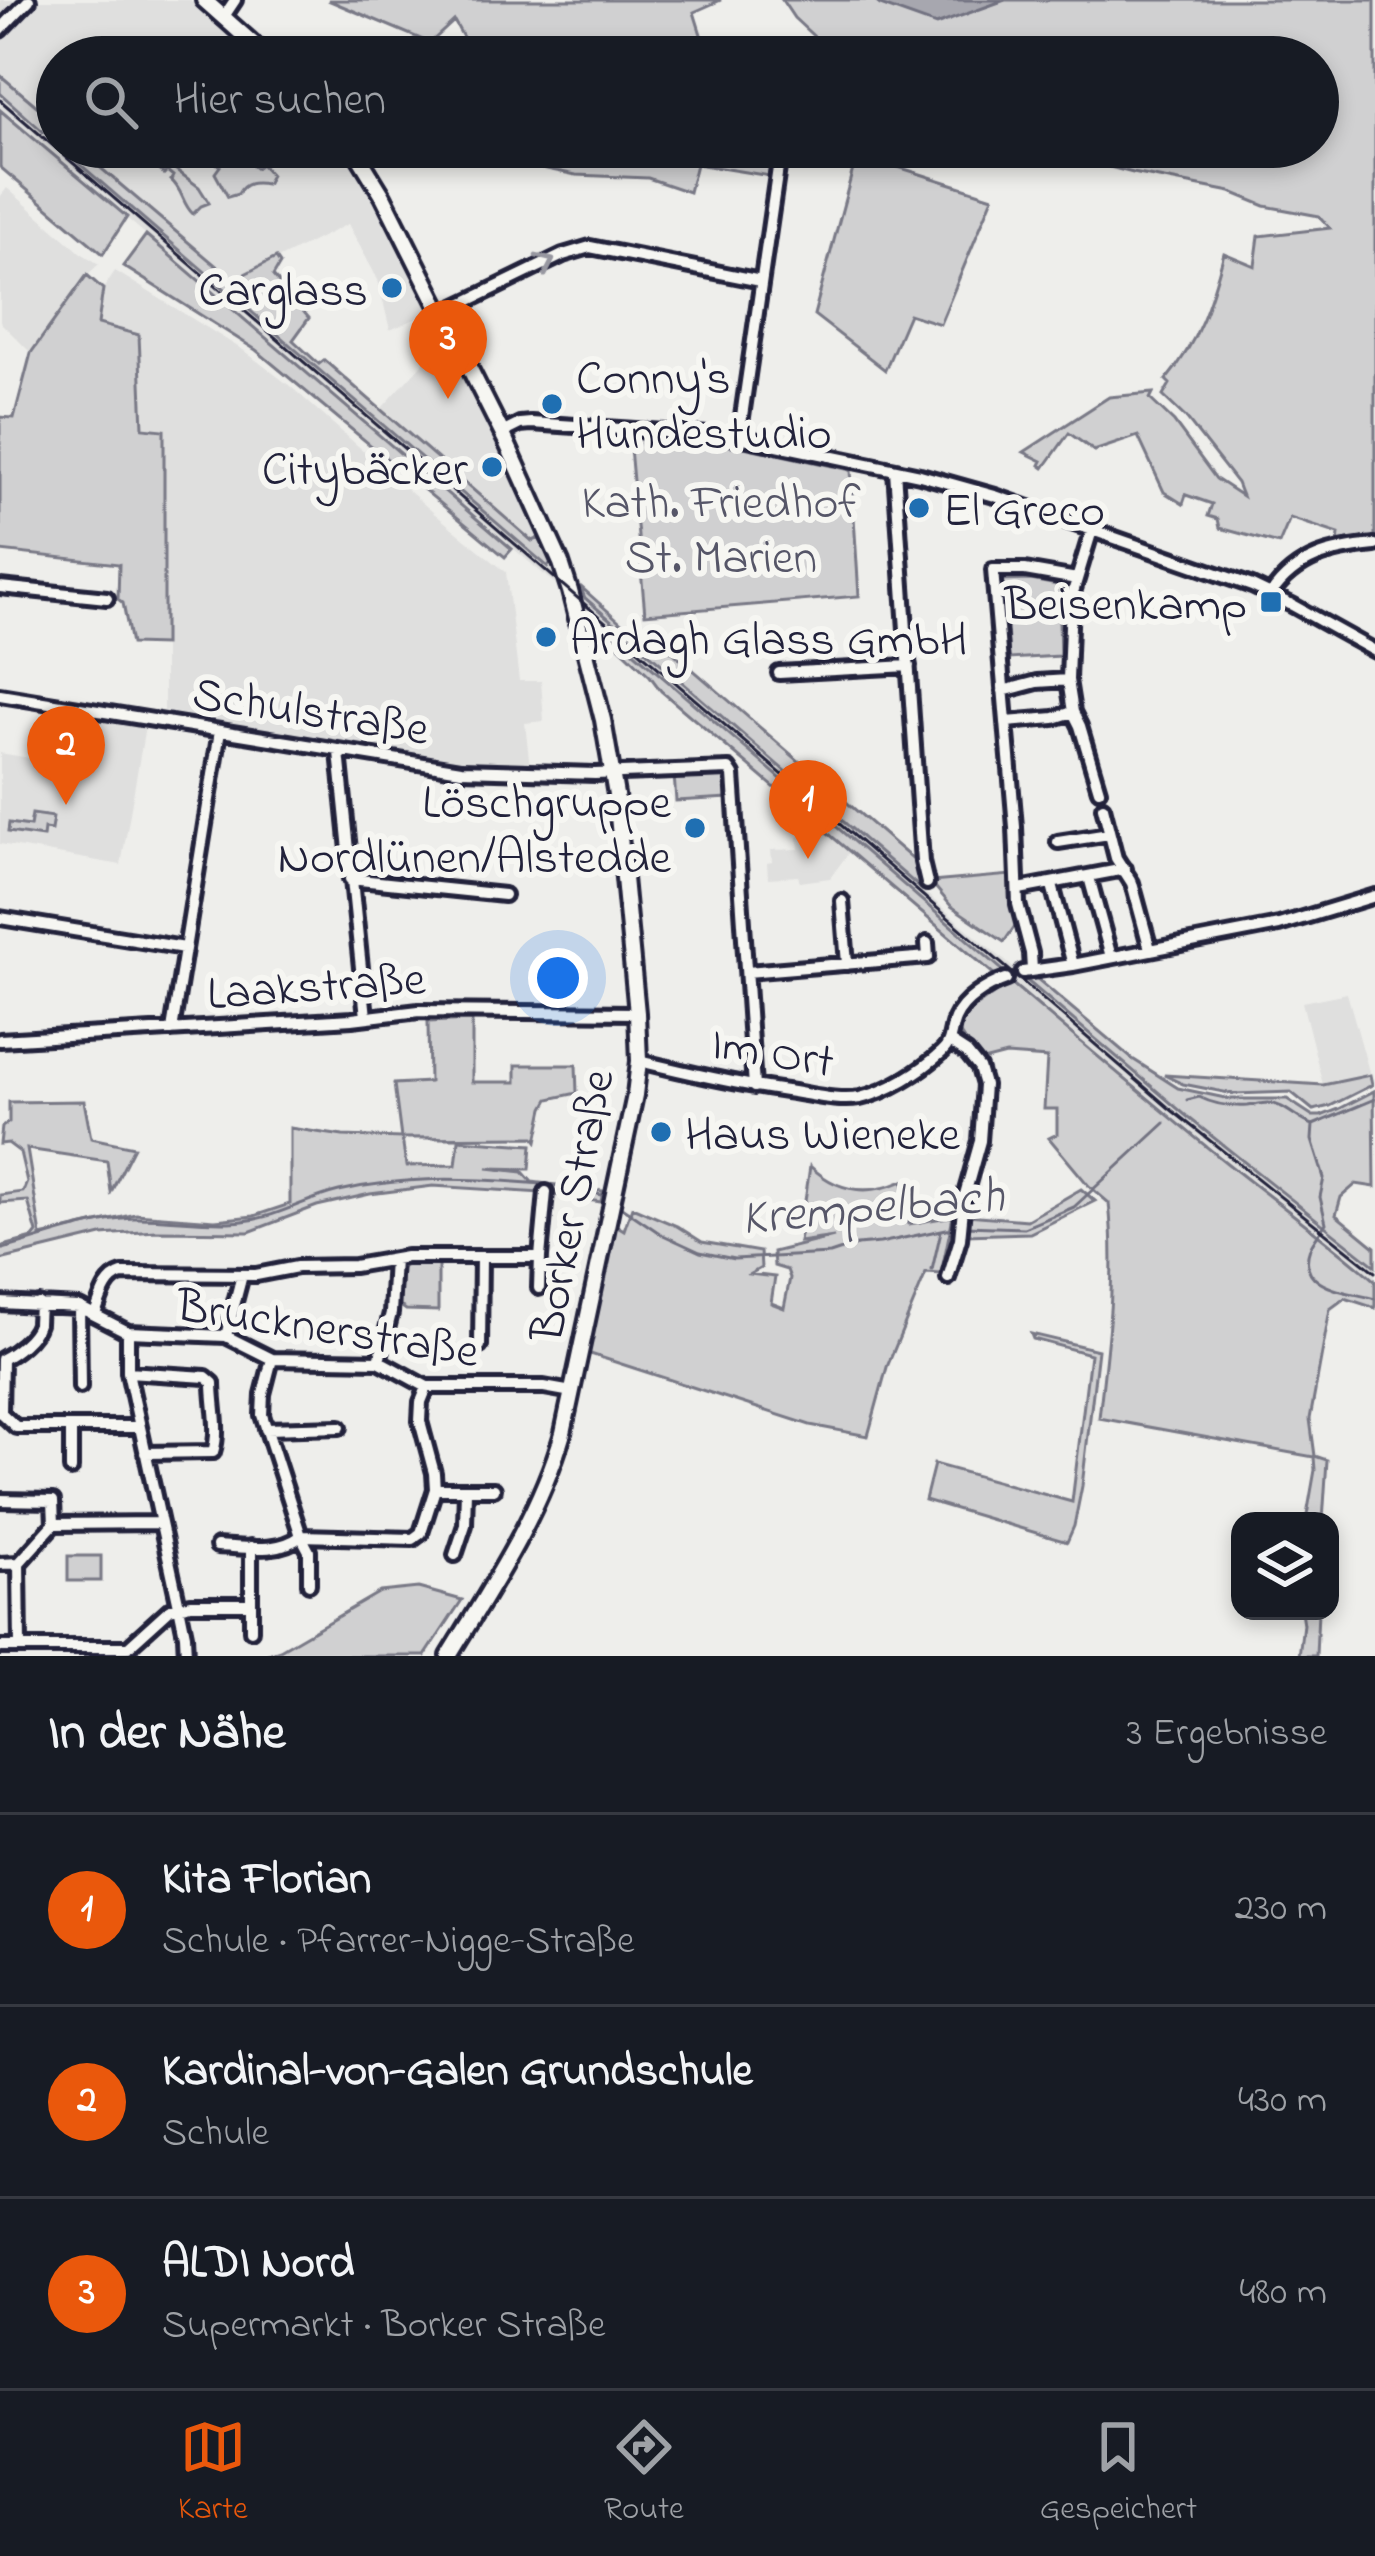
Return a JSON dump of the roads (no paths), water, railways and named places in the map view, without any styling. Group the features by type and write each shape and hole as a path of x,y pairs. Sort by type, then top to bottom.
{"main road":[{"path":"204,0 245,36"},
{"name":"Borker Straße","path":"366,168 502,433 566,578 612,772 637,1013 635,1095 552,1470 533,1515 449,1656"}],"street":[{"path":"0,31 29,0"},
{"path":"224,17 235,0"},
{"path":"739,437 778,168"},
{"path":"441,314 563,255 590,248 761,281"},
{"path":"502,433 531,423 739,437 961,485 1271,594 1375,651"},
{"path":"895,470 927,883"},
{"path":"1092,530 1069,617 1068,680 1073,712 1099,790"},
{"path":"1271,594 1292,571 1320,554 1375,545"},
{"path":"1077,578 1025,570 993,571 1027,971 1279,925 1375,896"},
{"path":"0,587 107,598"},
{"path":"779,673 909,666"},
{"path":"1003,691 1068,680"},
{"name":"Schulstraße","path":"0,695 461,770 725,768 732,771 747,972"},
{"path":"1006,722 1073,712"},
{"path":"172,1030 220,731"},
{"path":"339,752 366,1017"},
{"path":"1103,807 1116,858 1132,883 1150,949"},
{"path":"1058,842 1109,833"},
{"path":"1018,889 1125,869"},
{"path":"1089,877 1111,957"},
{"path":"350,879 504,895"},
{"path":"1052,885 1073,965"},
{"path":"842,902 847,964"},
{"path":"0,918 184,948"},
{"path":"754,1087 747,972 928,957 927,944"},
{"name":"Im Ort","path":"639,1061 754,1087 858,1099 906,1077 941,1052 950,1042 961,1010 1006,979"},
{"name":"Laakstraße","path":"0,1040 425,1010 637,1013"},
{"path":"948,1278 980,1142 984,1085 979,1068 950,1042"},
{"path":"539,1288 546,1192"},
{"path":"480,1346 481,1257"},
{"path":"94,1314 107,1284 122,1274 242,1275 394,1259 540,1257"},
{"path":"379,1361 391,1313 394,1259"},
{"path":"226,1336 242,1275"},
{"name":"Brucknerstraße","path":"0,1303 79,1307 128,1332 226,1336 272,1359 379,1361 427,1387 544,1387 572,1392"},
{"path":"39,1304 35,1330 1,1359 1,1413 16,1427 140,1426"},
{"path":"79,1307 80,1387"},
{"path":"128,1332 128,1372 186,1656"},
{"path":"272,1359 261,1404 309,1551 309,1584"},
{"path":"128,1372 206,1377 213,1383 215,1450 145,1453"},
{"path":"217,1546 290,1545 301,1536 413,1539 421,1533 435,1489 419,1413 427,1387"},
{"path":"266,1429 340,1427"},
{"path":"71,1428 71,1469"},
{"path":"435,1489 494,1489"},
{"path":"455,1555 464,1525 466,1490"},
{"path":"0,1501 53,1501 53,1524 19,1563 20,1647"},
{"path":"53,1524 159,1523"},
{"path":"251,1546 251,1630"},
{"path":"0,1564 19,1563"},
{"path":"0,1647 128,1652 170,1609 251,1604"}],"waterway":[{"name":"Krempelbach","path":"1187,1100 1199,1097 1235,1106 1274,1104 1313,1125"},
{"path":"1375,1099 1313,1125 1312,1140 1324,1178 1320,1197 1326,1223 1311,1245 1307,1262 1310,1273 1327,1286 1375,1299"},
{"name":"Krempelbach","path":"965,1226 1024,1228 1074,1207 1165,1123"},
{"name":"Krempelbach","path":"0,1250 117,1219 256,1219 339,1191 410,1181 550,1185 609,1199"},
{"name":"Krempelbach","path":"617,1204 661,1234 700,1252 734,1259 830,1254 956,1227"},
{"path":"932,1270 941,1231"}],"railway":[{"path":"0,100 36,131"},
{"path":"79,168 1169,1108 1375,1272"}],"place":[{"name":"Carglass","path":"392,288"},
{"name":"ALDI Nord","path":"448,399"},
{"name":"Conny's Hundestudio","path":"552,404"},
{"name":"Citybäcker","path":"492,467"},
{"name":"El Greco","path":"919,508"},
{"name":"Beisenkamp","path":"1271,602"},
{"name":"Ardagh Glass GmbH","path":"546,637"},
{"name":"Kardinal-von-Galen Grundschule","path":"66,805"},
{"name":"Löschgruppe Nordlünen/Alstedde","path":"695,828"},
{"name":"Kita Florian","path":"808,859"},
{"name":"Haus Wieneke","path":"661,1132"}],"park label":[{"name":"Kath. Friedhof St. Marien","path":"721,528"}]}
